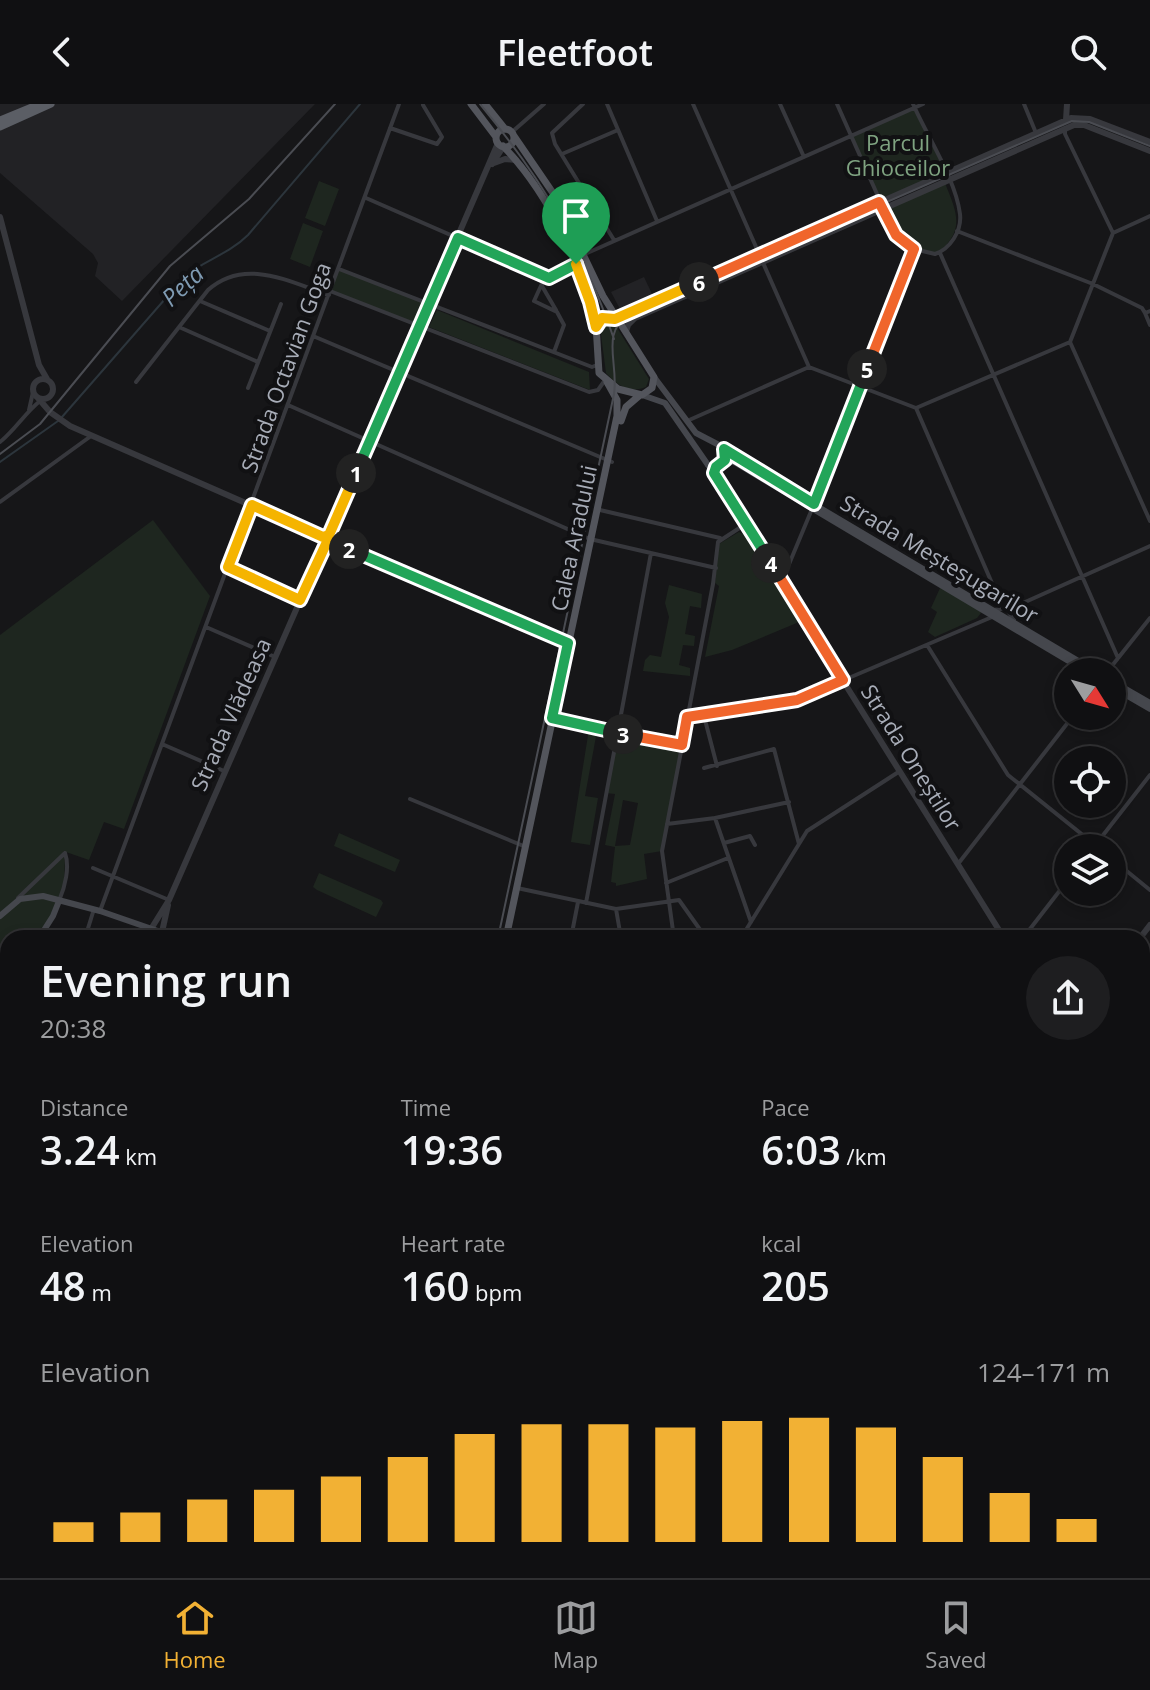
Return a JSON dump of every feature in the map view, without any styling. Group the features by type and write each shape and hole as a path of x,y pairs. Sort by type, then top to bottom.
{"highway":[{"path":"0,120 39,104"},
{"path":"3,128 51,104"}],"main road":[{"name":"Calea Aradului","path":"471,104 516,160 548,209 576,264 590,302 596,327 597,365 618,407 610,462 592,539"},
{"path":"485,104 555,196 615,318 654,377 699,436 724,449 726,456 715,467 703,456 665,403 622,392 606,381"},
{"path":"499,132 510,133 511,144 500,143 499,132"},
{"path":"596,327 602,318 615,318"},
{"name":"Calea Aradului","path":"509,930 592,539 623,412 628,404 652,388 654,377"},
{"path":"703,456 707,446 714,443"},
{"name":"Strada Meșteșugarilor","path":"724,449 813,506"},
{"name":"Strada Meșteșugarilor","path":"715,467 730,461 736,463 1065,658"},
{"name":"Strada Meșteșugarilor","path":"993,613 1074,658"},
{"path":"1126,692 1150,706"},
{"path":"0,916 10,905 30,896 97,910 155,930"},
{"path":"44,930 59,901"}],"street":[{"name":"Strada Octavian Goga","path":"88,930 113,876 399,104"},
{"path":"583,104 552,133 614,240"},
{"path":"607,104 657,221"},
{"path":"693,104 809,367 916,408 1070,342 1113,233 1150,216"},
{"path":"780,104 804,157"},
{"path":"837,104 896,235 914,249 929,254 940,253 949,246 957,231 959,210 947,176 913,106"},
{"path":"585,254 923,104"},
{"path":"1024,104 1036,133"},
{"path":"1067,104 1065,134 1113,233"},
{"path":"390,128 437,144 442,137 423,105"},
{"path":"510,133 541,105"},
{"path":"947,176 1077,116 1150,142"},
{"path":"626,336 628,325 635,318 880,205 1065,128 1084,125 1150,151"},
{"path":"562,154 618,130"},
{"name":"Strada Vlădeasa","path":"482,181 500,143"},
{"name":"Strada Vlădeasa","path":"151,929 169,900 500,143"},
{"path":"491,165 505,159 516,160"},
{"path":"366,198 545,277 550,278 576,264"},
{"path":"0,217 39,365 53,388 0,442"},
{"path":"957,231 1093,284 1148,312 1150,325"},
{"path":"782,581 914,249"},
{"path":"940,253 1118,658 1150,618"},
{"path":"615,318 761,259"},
{"path":"339,269 592,367 597,365"},
{"path":"136,382 217,283 252,272 329,293 589,392 598,390 606,381"},
{"path":"545,277 534,301 557,312"},
{"path":"541,285 565,327 554,352"},
{"path":"200,301 270,331"},
{"path":"248,388 281,304"},
{"path":"179,327 258,362"},
{"path":"313,336 610,462"},
{"path":"1070,342 1150,521"},
{"path":"39,365 35,383 41,397 53,414 70,426 570,644"},
{"path":"687,421 809,367"},
{"path":"35,383 47,379"},
{"path":"29,410 41,397"},
{"path":"288,405 592,539 716,568"},
{"path":"916,408 998,597 1017,624"},
{"path":"0,502 91,436"},
{"name":"Strada Oneștilor","path":"715,467 746,524 999,930"},
{"path":"600,510 720,538 746,524"},
{"path":"673,930 662,851 720,538"},
{"path":"687,717 797,700 1150,546"},
{"path":"586,903 651,553"},
{"path":"228,567 300,600"},
{"path":"993,613 998,597"},
{"path":"1011,616 1014,607"},
{"path":"206,627 275,657"},
{"path":"927,645 1008,775 1080,834"},
{"path":"704,716 717,766"},
{"path":"554,718 682,745"},
{"path":"958,864 1062,730"},
{"path":"162,744 224,771"},
{"path":"704,768 774,749 799,844"},
{"path":"746,930 807,831 900,771"},
{"path":"1106,834 1150,775"},
{"path":"410,799 527,847"},
{"path":"667,824 715,818 789,802"},
{"path":"715,818 751,922"},
{"path":"723,843 750,836 755,845"},
{"path":"10,905 65,853 64,890 59,901"},
{"path":"666,883 728,858"},
{"path":"93,868 169,900"},
{"path":"1126,870 1150,890"},
{"path":"518,889 616,909 680,900 701,930"},
{"path":"1029,930 1054,898"},
{"name":"Strada Vlădeasa","path":"162,930 169,900"},
{"path":"573,930 578,902"},
{"path":"616,909 620,930"}],"shaded area":[{"path":"0,104 315,104 122,301 95,276 98,263 93,254 0,173"},
{"path":"644,277 653,296 620,309 611,292"}],"green space":[{"name":"Parcul Ghioceilor","path":"914,107 946,173 879,202 850,136"},
{"path":"319,181 339,189 325,226 305,218"},
{"name":"Parcul Ghioceilor","path":"945,183 955,211 956,227 939,252 921,250 899,233 885,209"},
{"path":"303,223 323,231 310,267 290,259"},
{"path":"339,269 429,304 420,328 330,291"},
{"path":"437,310 589,372 590,390 429,327"},
{"path":"610,320 649,379 646,387 624,387 606,373 600,327"},
{"path":"153,520 210,596 124,829 104,822 89,860 63,851 64,890 43,930 0,930 0,635"},
{"path":"739,532 745,535 799,622 732,650 705,657 719,586 715,583 719,544"},
{"path":"669,585 702,594 701,608 690,606 685,634 695,636 694,646 683,645 679,665 690,668 690,676 643,671 645,660 650,655 661,657 669,617 665,603"},
{"path":"941,586 981,613 977,618 935,637 928,632 937,612 931,608"},
{"path":"589,729 597,731 585,796 598,798 590,845 571,842"},
{"path":"617,732 682,745 662,851 644,854 647,879 616,886 611,882 615,847 605,845 615,794 606,793","holes":["623,800 638,803 630,845 615,846"]},
{"path":"339,833 400,860 395,872 334,846"},
{"path":"319,873 381,900 383,903 376,917 313,887"}],"waterway":[{"name":"Peța","path":"62,417 186,275 234,247 248,235 360,104"},
{"name":"Peța","path":"0,462 58,421"}],"tram line":[{"path":"0,454 40,424 170,266 249,199 335,104"},
{"path":"480,104 523,159 558,215 588,274 614,339"},
{"path":"500,930 614,394 612,349 621,321 1072,121 1089,122 1150,146"}],"route":[{"path":"879,202 896,235 914,249 814,504 724,449 725,460 714,471 843,680 797,700 687,717 682,745 552,718 568,643 331,541 324,546 300,600 228,567 252,505 321,537 329,535 458,238 549,278 576,264 596,327 602,318 615,319 879,202"}]}
